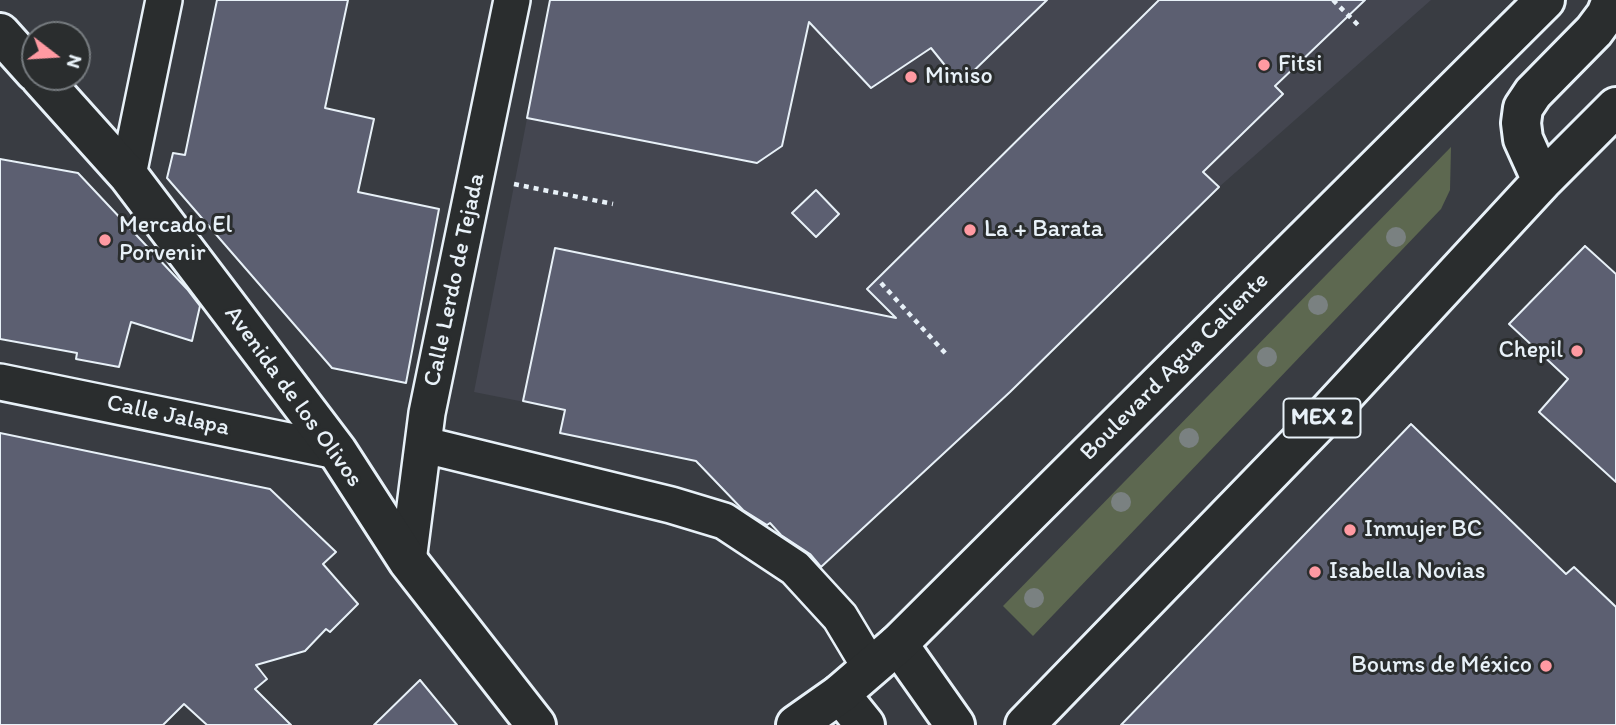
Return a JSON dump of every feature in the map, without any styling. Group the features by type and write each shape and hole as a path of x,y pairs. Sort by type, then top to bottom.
{"main road":[{"name":"Boulevard Agua Caliente","path":"796,725 840,694 884,655 1545,0"},
{"path":"1542,181 1523,139 1523,108 1533,93 1594,31 1606,15 1612,0"},
{"path":"0,33 21,56"},
{"name":"Avenida de los Olivos","path":"53,91 128,175 337,451 408,561 536,725"},
{"name":"MEX 2","path":"1025,725 1321,419 1542,181 1616,107"},
{"path":"884,655 955,725"},
{"path":"840,694 865,725"}],"street":[{"path":"128,175 164,0"},
{"name":"Calle Lerdo de Tejada","path":"408,561 427,413 512,0"},
{"name":"Calle Jalapa","path":"0,382 337,451"},
{"path":"425,445 671,505 724,521 795,568 840,617 884,655"}],"path":[{"path":"1333,0 1358,25"},
{"path":"510,183 613,204"},
{"path":"881,283 946,354"}],"shaded area":[{"path":"550,0 1431,0 1219,187 1010,392 816,572 770,523 763,530 696,461 560,433 565,410 474,392"}],"green space":[{"path":"1451,147 1450,190 1441,209 1033,636 1003,606"}],"building":[{"path":"217,0 348,0 325,108 374,119 358,192 439,209 406,383 332,368 167,178 173,153 185,155"},
{"path":"550,0 1047,0 960,84 931,48 871,88 809,22 782,146 757,163 527,118"},
{"path":"1159,0 1365,0 1275,86 1283,94 1203,172 1219,187 1010,392 821,567 810,554 781,535 770,523 767,525 743,510 696,461 560,433 565,410 523,401 555,248 896,318 867,289"},
{"path":"0,159 78,173 200,306 192,341 131,322 119,367 76,359 77,353 0,339"},
{"path":"816,190 839,214 816,237 792,213"},
{"name":"Chepil","path":"1585,246 1616,274 1616,482 1539,412 1568,379 1509,324"},
{"path":"1411,424 1566,574 1574,567 1616,607 1616,725 1121,725"},
{"path":"0,433 270,489 336,552 323,564 358,604 330,632 326,629 305,651 256,665 267,679 255,689 291,725 207,725 184,704 163,725 0,725"},
{"path":"420,680 457,725 374,725"}],"place":[{"name":"Fitsi","path":"1264,65"},
{"name":"Miniso","path":"911,77"},
{"name":"La + Barata","path":"970,230"},
{"name":"Mercado El Porvenir","path":"105,240"},
{"name":"Chepil","path":"1577,351"},
{"name":"Inmujer BC","path":"1350,530"},
{"name":"Isabella Novias","path":"1315,572"},
{"name":"Bourns de México","path":"1546,666"}]}
